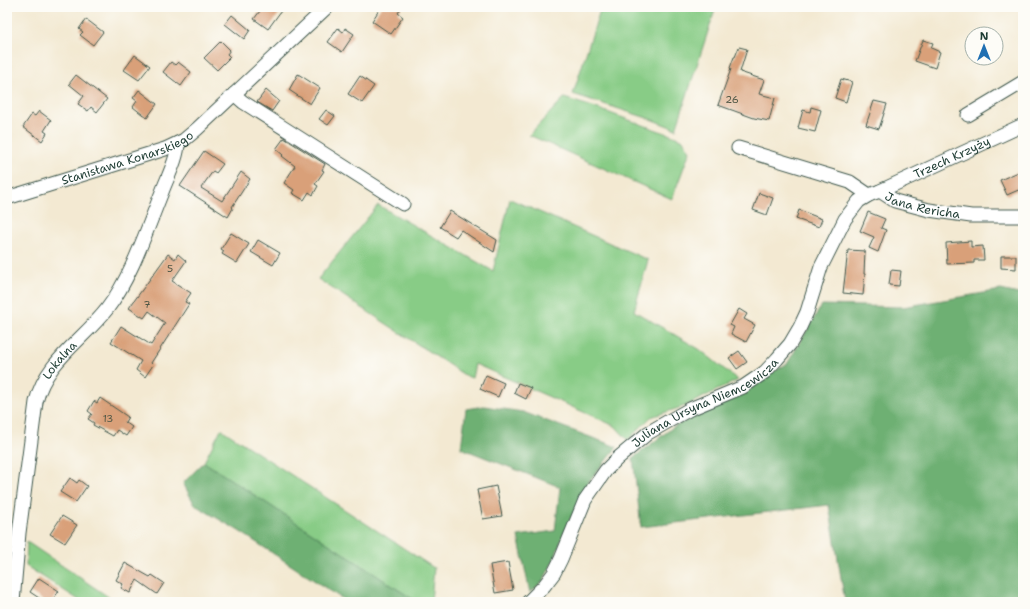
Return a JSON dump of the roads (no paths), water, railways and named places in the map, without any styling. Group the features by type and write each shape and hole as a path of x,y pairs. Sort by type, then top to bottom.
{"street":[{"name":"Stanisława Konarskiego","path":"7,198 166,149 178,143 197,129 327,7"},
{"path":"968,115 1023,82"},
{"path":"234,94 243,102 403,204"},
{"name":"Trzech Krzyży","path":"874,193 1023,125"},
{"name":"Lokalna","path":"13,602 19,533 36,402 40,388 52,369 106,310 119,290 140,246 168,176 177,151 178,143"},
{"name":"Jana Rericha","path":"738,148 850,182 895,201 929,210 971,216 1023,216"},
{"name":"Juliana Ursyna Niemcewicza","path":"528,602 544,586 554,573 585,500 606,470 618,458 648,433 667,422 690,409 743,387 765,372 790,344 807,312 821,267 845,219 859,201 874,193"}]}
